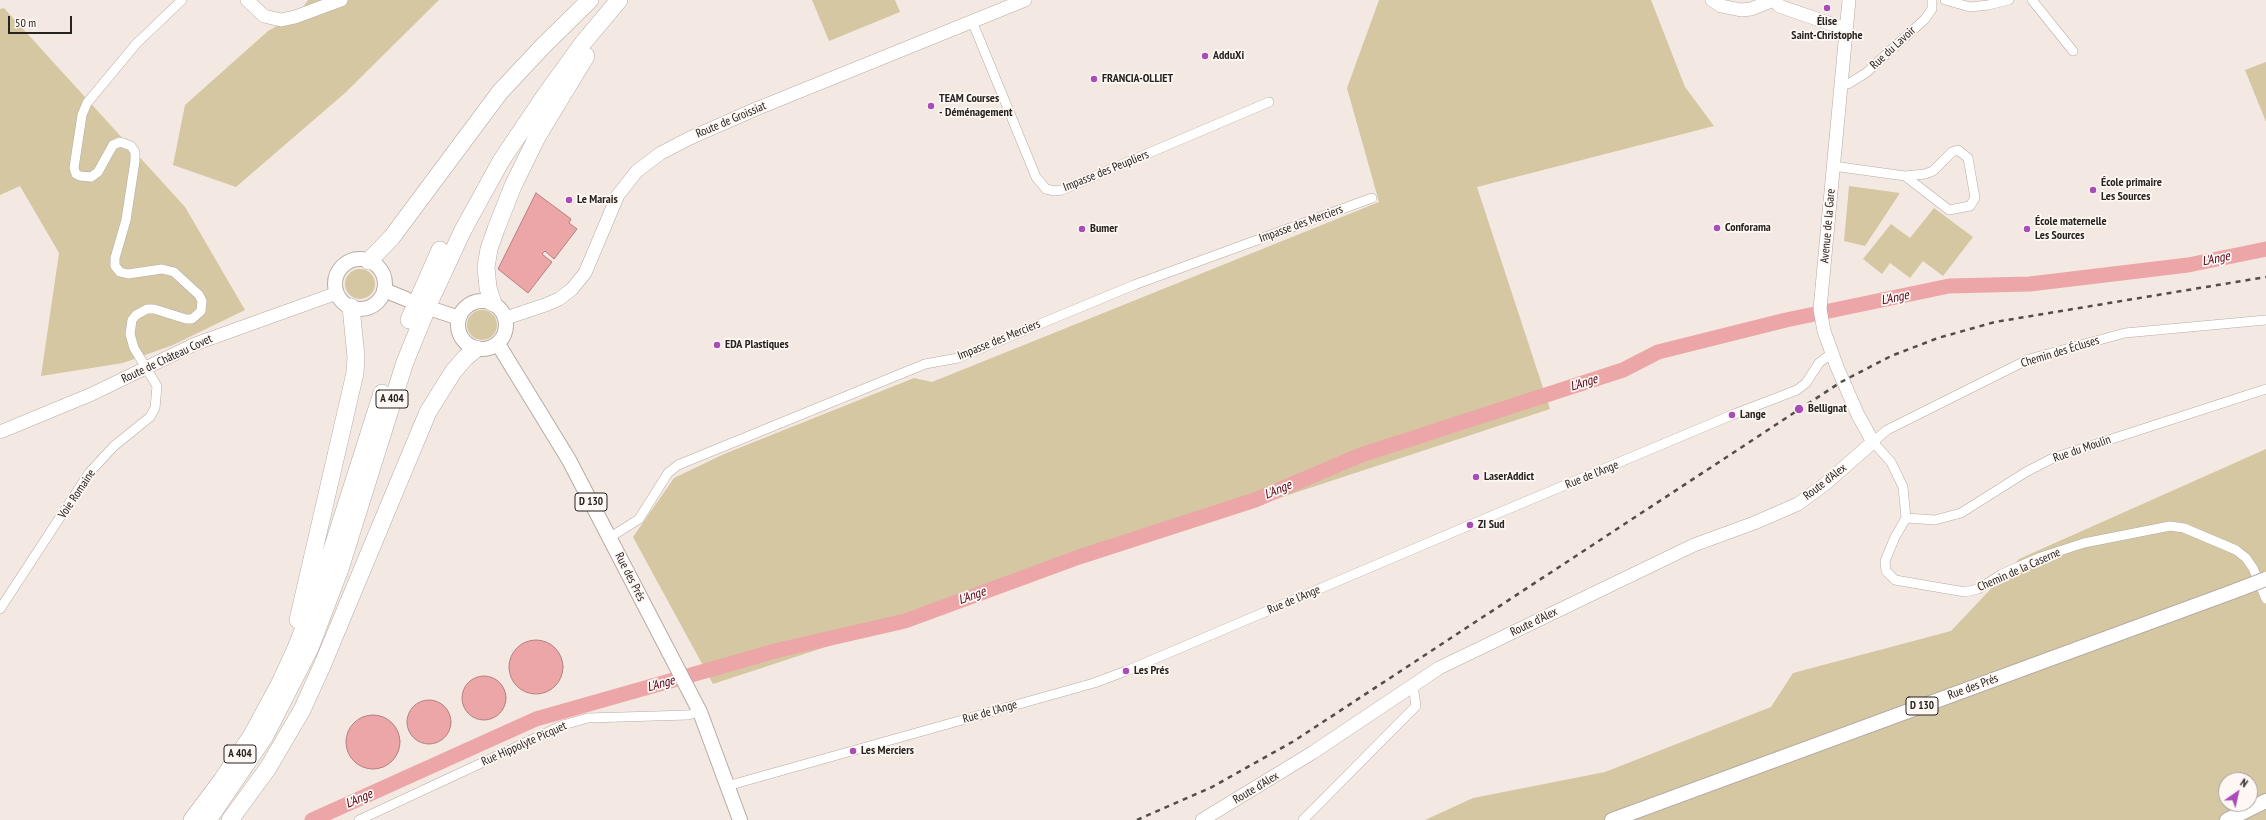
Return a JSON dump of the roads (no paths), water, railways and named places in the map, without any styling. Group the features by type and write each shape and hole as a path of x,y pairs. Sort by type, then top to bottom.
{"highway":[{"path":"369,261 392,237 500,92 538,51 590,0"},
{"name":"A 404","path":"192,820 238,757 280,683 305,627 320,587 393,362 437,257 468,196 510,126 559,55 604,0"},
{"path":"493,303 487,283 487,258 496,229 513,186 550,113 620,0"},
{"name":"A 404","path":"208,820 265,736 310,648 340,568 406,362 430,301 463,230 501,161 544,96 583,43 620,0"},
{"path":"280,683 313,561 324,502 352,386 356,358 351,307"},
{"path":"230,820 276,755 312,688 428,412 453,372 465,358 476,349"}],"main road":[{"path":"359,259 369,261 382,272 385,284 384,290 374,305 363,309 351,307 342,301 337,293 337,276 345,264 359,259"},
{"path":"384,290 406,299"},
{"path":"480,301 493,303 499,307 506,318 506,330 498,344 490,349 476,349 467,344 458,331 459,318 463,310 473,302 480,301"},
{"path":"435,310 459,318"},
{"name":"Rue des Prés","path":"498,344 569,460 688,688 700,712 740,820"},
{"name":"Rue des Prés","path":"1612,820 2266,579"},
{"path":"2227,820 2266,802"}],"street":[{"name":"Voie Romaine","path":"0,609 89,473 114,446 150,417 155,408 157,386 134,348 130,334 132,320 136,315 147,309 154,309 180,318 192,319 201,311 202,301 194,288 180,276 168,270 158,269 128,274 120,272 115,266 115,258 126,220 135,161 135,152 131,146 120,142 113,145 98,172 88,178 76,174 74,164 83,109 90,97 136,44 182,0"},
{"path":"247,0 264,16 281,20 295,17 341,0"},
{"name":"Route de Groissiat","path":"506,318 559,299 572,289 585,273 618,195 637,171 661,153 690,138 736,118 1025,0"},
{"path":"1712,0 1721,6 1740,10 1752,9 1775,0 1779,6 1846,29"},
{"name":"Avenue de la Gare","path":"1849,0 1821,299 1821,320 1832,353 1858,415 1872,442"},
{"name":"Rue du Lavoir","path":"1841,84 1848,84 1877,63 1925,19 1932,9 1932,0"},
{"path":"1945,0 1970,7 1988,5 2008,0"},
{"path":"2032,0 2073,51"},
{"name":"Impasse des Peupliers","path":"972,21 1036,177 1046,189 1055,191 1062,190 1269,102"},
{"path":"1833,166 1905,176 1924,174 1933,170 1948,155 1958,150 1968,158 1975,198 1970,206 1949,210 1905,176"},
{"name":"Impasse des Merciers","path":"610,538 639,519 668,473 678,465 925,364 958,358 1134,285 1372,198"},
{"name":"Route de Château Covet","path":"0,432 92,394 145,366 195,344 337,293"},
{"name":"Chemin des Écluses","path":"1872,442 1887,430 2029,359 2125,332 2266,320"},
{"name":"Rue de l'Ange","path":"727,786 1094,683 1126,671 1464,527 1797,390 1806,383 1819,363 1832,353"},
{"name":"Rue du Moulin","path":"1906,518 1935,520 1961,513 2026,472 2052,458 2266,389"},
{"path":"1872,442 1892,462 1903,487 1906,518"},
{"name":"Route d'Alex","path":"1202,820 1312,753 1439,668 1662,560 1793,506 1825,484 1872,442"},
{"name":"Chemin de la Caserne","path":"1906,518 1895,537 1885,561 1886,571 1895,580 1965,592 1978,589 2002,574 2041,557 2084,543 2170,526 2184,528 2241,554 2253,568 2266,599"},
{"path":"1303,820 1416,706 1414,685"},
{"name":"Rue Hippolyte Picquet","path":"358,820 563,725 588,718 688,715 700,712"}],"waterway":[{"name":"L'Ange","path":"312,820 536,719 779,650 905,621 1079,557 1255,500 1361,455 1623,370 1658,352 1786,320 1949,286 2030,284 2188,265 2266,249"}],"railway":[{"path":"1137,820 1212,787 1294,741 1841,382 1891,356 1938,338 1995,322 2266,277"}],"place":[{"name":"Élise Saint-Christophe","path":"1827,8"},
{"name":"AdduXi","path":"1205,56"},
{"name":"FRANCIA-OLLIET","path":"1094,79"},
{"name":"TEAM Courses - Déménagement","path":"931,106"},
{"name":"École primaire Les Sources","path":"2093,190"},
{"name":"Le Marais","path":"569,200"},
{"name":"Conforama","path":"1717,228"},
{"name":"Bumer","path":"1082,229"},
{"name":"École maternelle Les Sources","path":"2027,229"},
{"name":"EDA Plastiques","path":"717,345"},
{"name":"Bellignat","path":"1799,409"},
{"name":"Lange","path":"1732,415"},
{"name":"LaserAddict","path":"1476,477"},
{"name":"ZI Sud","path":"1470,525"},
{"name":"Les Prés","path":"1126,671"},
{"name":"Les Merciers","path":"853,751"}]}
